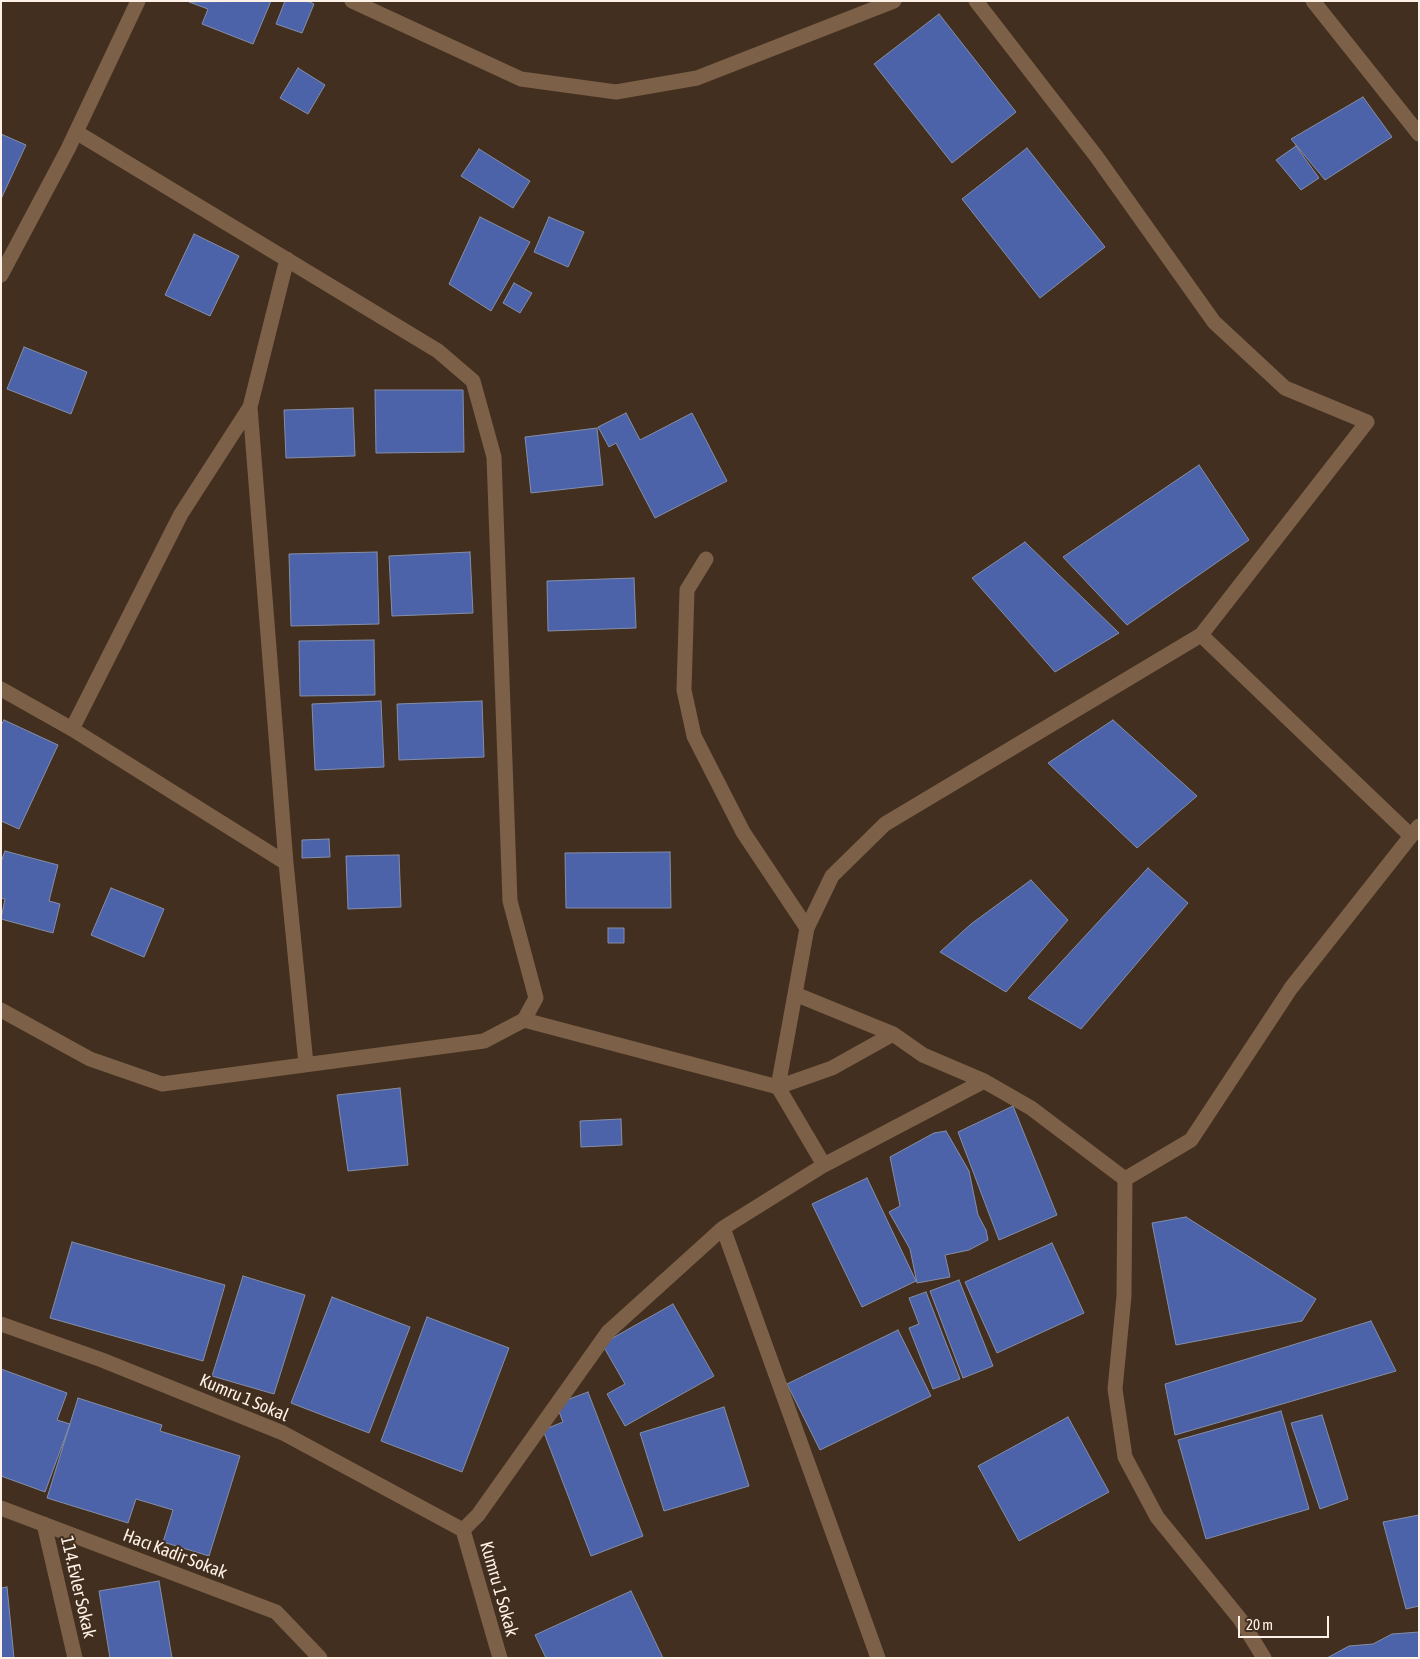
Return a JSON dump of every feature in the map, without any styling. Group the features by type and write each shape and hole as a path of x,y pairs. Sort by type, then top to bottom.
{"street":[{"path":"1,275 76,132 138,1"},
{"path":"352,1 521,80 616,92 697,78 894,1"},
{"path":"824,1164 778,1087 808,928 832,876 885,824 1201,635 1367,422 1285,388 1214,322 1096,156 976,1"},
{"path":"1313,1 1419,134"},
{"path":"1,1010 90,1059 162,1084 484,1041 524,1020 536,998 510,901 494,457 473,381 438,351 76,132"},
{"path":"287,259 250,407 286,863 306,1064"},
{"path":"72,729 181,514 250,407"},
{"path":"706,559 687,590 684,690 694,736 743,832 808,928"},
{"path":"1125,1179 1191,1140 1291,988 1414,830 1201,635"},
{"path":"1,689 72,729 286,863"},
{"path":"795,994 892,1034 923,1056 984,1081 1031,1108 1125,1179"},
{"path":"524,1020 778,1087 832,1068 892,1034"},
{"path":"463,1530 478,1515 608,1332 723,1228 824,1164 984,1081"},
{"path":"1125,1179 1124,1296 1115,1389 1125,1457 1157,1517 1240,1619 1264,1658"},
{"path":"723,1228 878,1658"},
{"name":"Kumru 1 Sokal","path":"1,1324 102,1360 283,1433 463,1530"},
{"name":"Hacı Kadir Sokak","path":"1,1508 276,1612 320,1658"},
{"name":"114.Evler Sokak","path":"44,1524 75,1658"},
{"name":"Kumru 1 Sokak","path":"463,1530 500,1658"}],"building":[{"path":"271,1 253,44 202,24 208,9 189,2"},
{"path":"285,1 307,1 314,4 302,33 276,24"},
{"path":"939,14 1016,112 952,163 874,64"},
{"path":"298,68 325,85 308,114 280,98"},
{"path":"1363,97 1392,137 1325,180 1291,139"},
{"path":"1,134 26,145 1,199"},
{"path":"1296,146 1319,178 1301,190 1276,160"},
{"path":"1027,148 1105,247 1040,298 962,199"},
{"path":"479,149 530,181 513,208 461,176"},
{"path":"480,217 530,242 491,311 449,284"},
{"path":"549,217 584,232 568,267 534,252"},
{"path":"194,234 239,256 210,316 165,295"},
{"path":"514,283 532,293 520,313 503,303"},
{"path":"24,347 87,372 71,414 7,389"},
{"path":"375,390 463,390 464,452 376,453"},
{"path":"353,408 355,456 286,458 284,410"},
{"path":"626,413 640,440 692,413 727,481 655,518 616,443 609,447 598,427"},
{"path":"597,428 603,485 531,493 525,437"},
{"path":"1199,465 1249,540 1127,625 1063,557"},
{"path":"1025,542 1119,633 1055,672 972,578"},
{"path":"377,552 379,624 291,626 289,554"},
{"path":"470,552 473,613 392,616 389,556"},
{"path":"634,578 636,628 548,631 547,581"},
{"path":"374,640 375,695 300,696 299,641"},
{"path":"381,701 384,767 315,770 312,704"},
{"path":"482,701 484,757 399,760 397,704"},
{"path":"4,720 58,745 19,829 1,821 1,725"},
{"path":"1113,720 1197,796 1137,848 1048,763"},
{"path":"329,839 330,857 302,858 302,840"},
{"path":"5,851 58,865 49,901 60,904 53,933 1,919 5,899 1,898 1,862"},
{"path":"670,852 671,908 566,908 565,853"},
{"path":"399,855 401,907 348,909 346,856"},
{"path":"1148,868 1188,903 1081,1029 1028,998"},
{"path":"1031,880 1068,920 1006,992 940,952 971,924"},
{"path":"111,888 164,909 144,957 91,935"},
{"path":"608,928 624,928 624,943 608,943"},
{"path":"400,1088 408,1165 348,1171 337,1095"},
{"path":"1013,1106 1057,1215 999,1240 958,1132"},
{"path":"621,1119 622,1145 581,1147 580,1121"},
{"path":"946,1131 969,1171 978,1215 986,1230 988,1240 969,1250 945,1255 950,1277 917,1283 910,1249 889,1212 900,1206 890,1157 934,1133"},
{"path":"867,1178 916,1281 862,1307 812,1204"},
{"path":"1186,1217 1316,1299 1302,1321 1176,1345 1152,1223"},
{"path":"72,1242 225,1285 203,1361 50,1318"},
{"path":"1052,1243 1084,1313 997,1353 965,1282"},
{"path":"243,1276 305,1295 274,1394 212,1376"},
{"path":"959,1280 993,1366 963,1378 930,1291"},
{"path":"926,1292 960,1379 933,1389 909,1328 919,1324 909,1298"},
{"path":"332,1297 410,1327 369,1433 291,1403"},
{"path":"673,1304 714,1376 625,1426 607,1394 625,1384 602,1344"},
{"path":"427,1317 509,1348 462,1472 381,1441"},
{"path":"1371,1321 1396,1371 1175,1435 1165,1384"},
{"path":"898,1330 931,1396 820,1450 787,1384"},
{"path":"1,1369 67,1393 57,1420 70,1424 45,1492 1,1476"},
{"path":"588,1392 643,1536 591,1556 543,1430 563,1422 556,1404"},
{"path":"78,1398 162,1425 160,1431 240,1456 209,1556 163,1542 173,1510 136,1499 128,1523 47,1498"},
{"path":"724,1407 749,1486 664,1511 640,1433"},
{"path":"1281,1411 1309,1509 1206,1539 1178,1440"},
{"path":"1322,1415 1348,1499 1320,1509 1291,1423"},
{"path":"1068,1417 1109,1492 1019,1541 978,1466"},
{"path":"1419,1515 1419,1606 1406,1609 1383,1522"},
{"path":"159,1581 172,1658 110,1658 99,1591"},
{"path":"7,1587 14,1658 1,1658 1,1588"},
{"path":"631,1591 663,1658 546,1658 535,1635"},
{"path":"1419,1632 1419,1658 1327,1658 1349,1646 1373,1644 1392,1634"}]}
